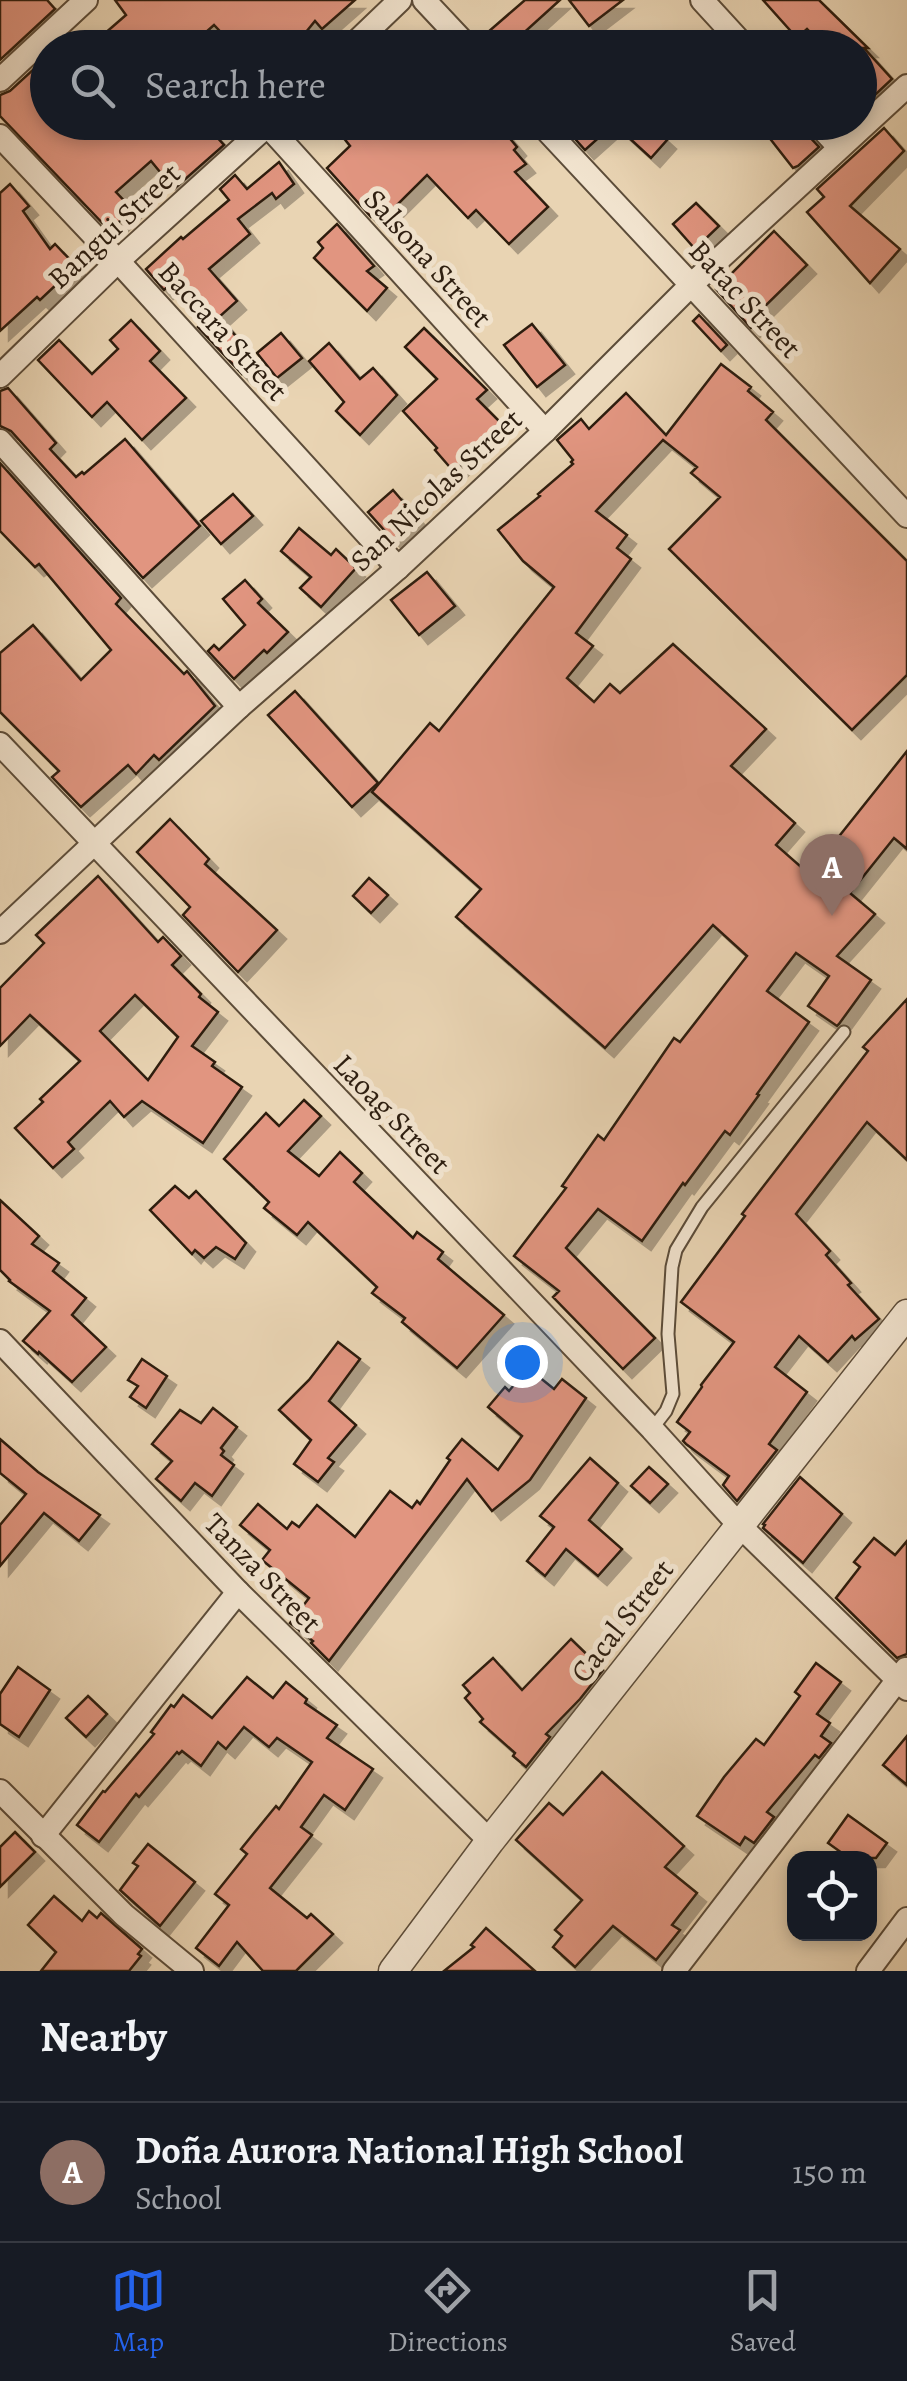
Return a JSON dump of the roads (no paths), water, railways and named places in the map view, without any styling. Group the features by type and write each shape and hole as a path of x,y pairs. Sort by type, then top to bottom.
{"street":[{"path":"54,30 86,0"},
{"path":"369,30 400,0"},
{"path":"424,0 452,30"},
{"path":"702,0 730,30"},
{"path":"0,80 30,52"},
{"name":"San Nicolas Street","path":"877,113 907,86"},
{"name":"Baccara Street","path":"0,136 398,568"},
{"name":"Bangui Street","path":"0,376 118,261 251,140"},
{"name":"Salsona Street","path":"283,140 545,431"},
{"name":"Batac Street","path":"556,140 907,516"},
{"path":"833,140 839,147"},
{"name":"San Nicolas Street","path":"0,932 240,707 545,431 691,286 847,140"},
{"path":"0,440 240,707"},
{"name":"Laoag Street","path":"0,744 740,1525 904,1679"},
{"name":"Cacal Street","path":"393,1971 490,1841 907,1314"},
{"name":"Tanza Street","path":"0,1341 238,1592 490,1841"},
{"path":"44,1836 238,1592"},
{"path":"674,1971 904,1679"},
{"path":"0,1792 124,1914 192,1971"},
{"path":"868,1971 907,1918"}],"lane":[{"path":"652,1429 666,1412 672,1394 668,1334 676,1250 702,1207 844,1032"}],"place":[{"name":"Doña Aurora National High School","path":"832,916"}]}
